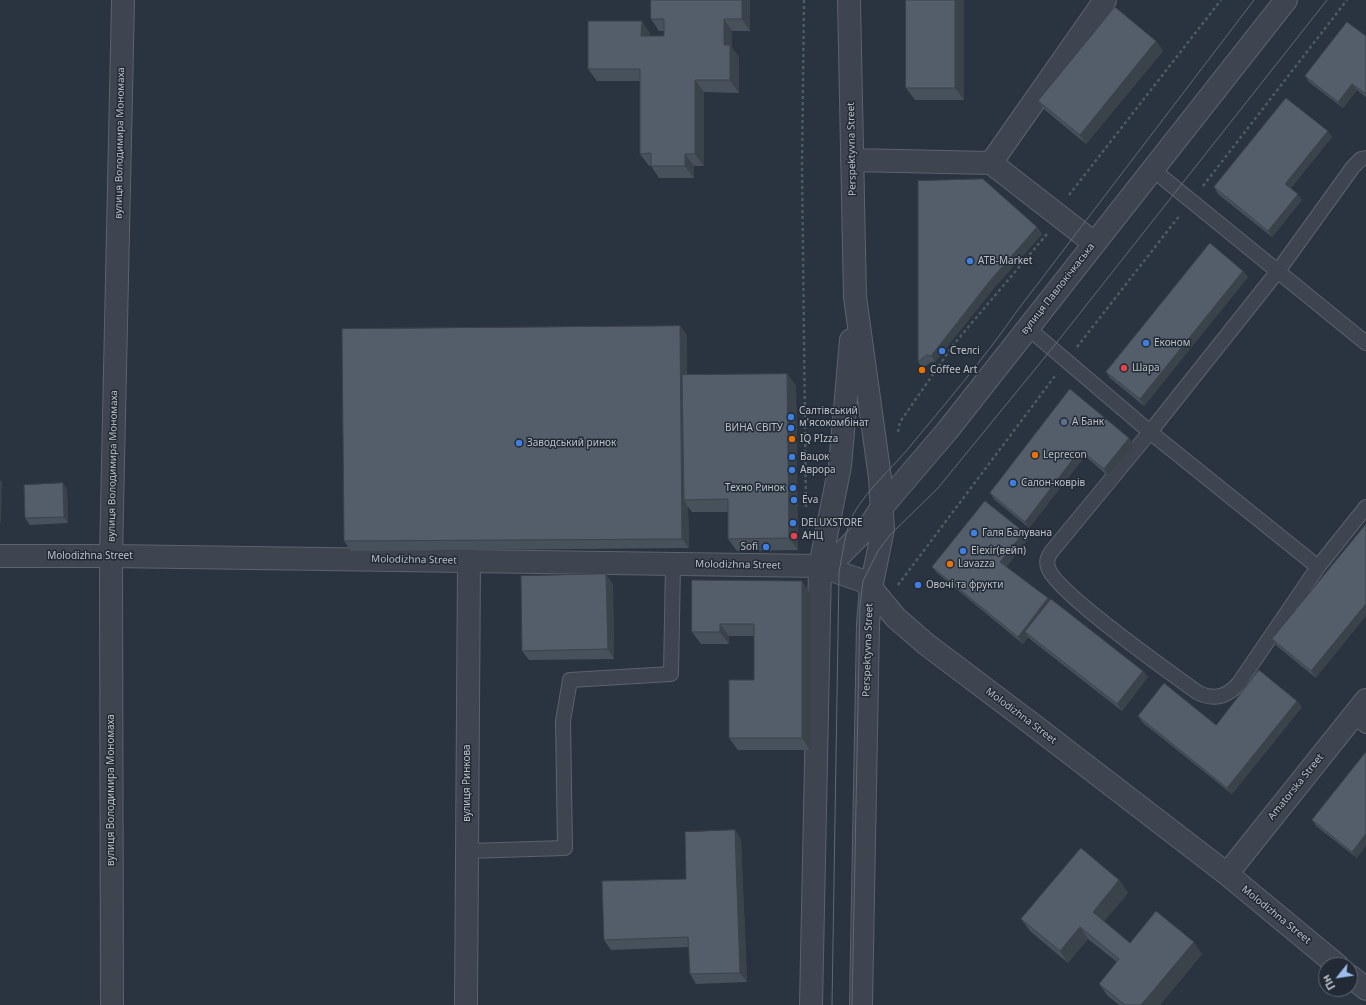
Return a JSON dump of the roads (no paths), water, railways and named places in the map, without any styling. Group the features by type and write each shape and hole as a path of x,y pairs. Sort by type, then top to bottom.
{"street":[{"name":"вулиця Володимира Мономаха","path":"112,1005 111,556 122,0"},
{"name":"Perspektyvna Street","path":"849,0 855,297 882,507 883,529 871,588 868,624 861,1005"},
{"path":"991,163 1105,0"},
{"name":"вулиця Павлокічкаська","path":"820,566 842,553 870,525 882,507 947,431 1152,168 1286,0"},
{"path":"852,160 991,163 1094,243"},
{"name":"Perspektyvna Street","path":"811,1005 820,566 840,466 855,297"},
{"name":"Molodizhna Street","path":"0,556 111,556 820,566 863,581 871,588 896,618 926,644 1227,874 1327,957"},
{"name":"вулиця Ринкова","path":"466,1005 469,561"},
{"name":"Amatorska Street","path":"1227,874 1362,714"},
{"path":"1358,982 1366,989"}],"lane":[{"path":"1366,158 1362,159 1353,167 1278,271 1150,432 1056,546 1047,559 1048,568 1057,583 1147,656 1206,696 1223,696 1232,691 1239,683 1318,567 1366,507"},
{"path":"1152,168 1366,343"},
{"path":"1028,328 1150,432 1318,567"},
{"path":"467,852 565,848 563,720 570,680 671,674 673,564"}],"tram line":[{"path":"832,1005 839,572 848,526 854,513 866,496 950,399 1254,0"},
{"path":"852,1005 860,605 863,581 878,551 890,535 938,488 1054,346 1327,0"}],"place":[{"name":"ATB-Market","path":"970,261"},
{"name":"Економ","path":"1146,343"},
{"name":"Стелсі","path":"942,351"},
{"name":"Шара","path":"1124,368"},
{"name":"Coffee Art","path":"922,370"},
{"name":"Салтівський м'ясокомбінат","path":"791,417"},
{"name":"А Банк","path":"1064,422"},
{"name":"ВИНА СВІТУ","path":"791,428"},
{"name":"IQ PIzza","path":"792,439"},
{"name":"Заводський ринок","path":"519,443"},
{"name":"Leprecon","path":"1035,455"},
{"name":"Вацок","path":"792,457"},
{"name":"Аврора","path":"792,470"},
{"name":"Салон-коврів","path":"1013,483"},
{"name":"Техно Ринок","path":"793,488"},
{"name":"Eva","path":"794,500"},
{"name":"DELUXSTORE","path":"793,523"},
{"name":"Галя Балувана","path":"974,533"},
{"name":"АНЦ","path":"794,536"},
{"name":"Sofi","path":"766,547"},
{"name":"Elexir(вейп)","path":"963,551"},
{"name":"Lavazza","path":"950,564"},
{"name":"Овочі та фрукти","path":"918,585"}]}
